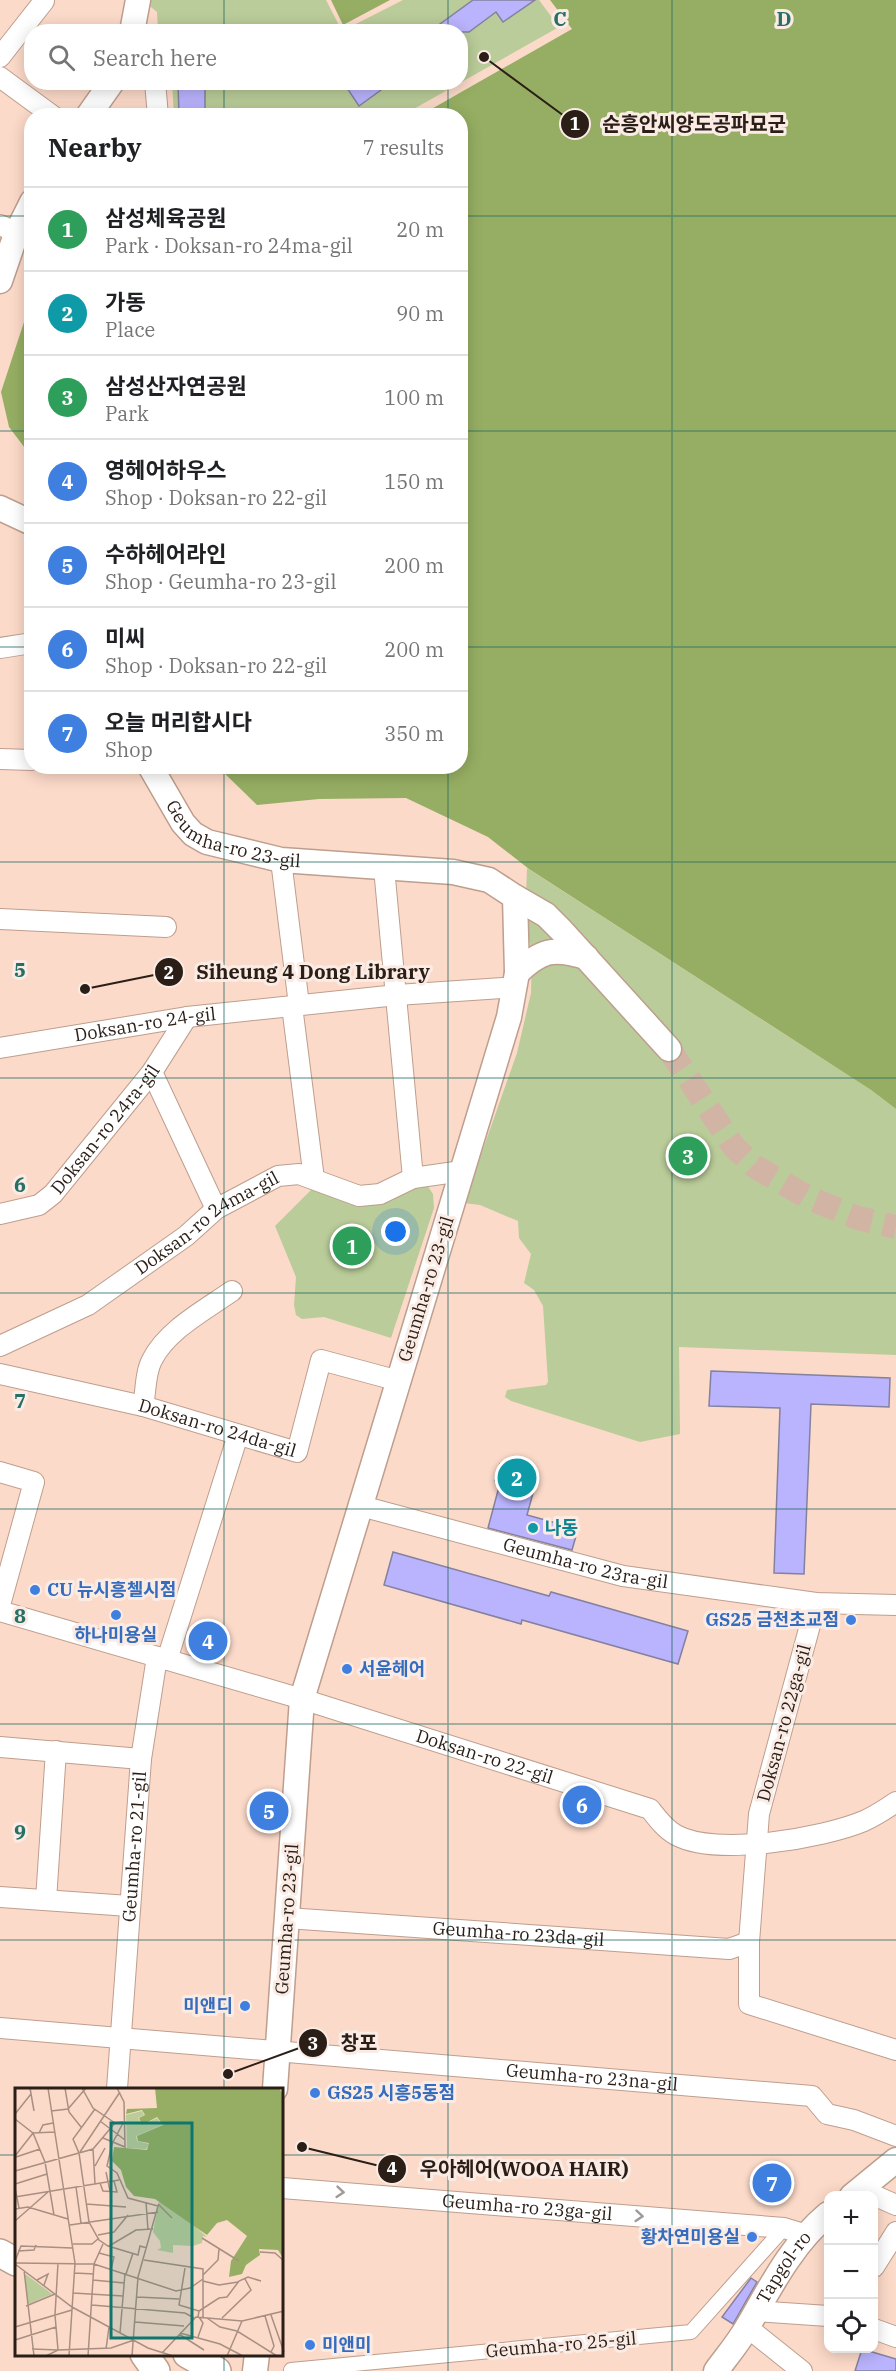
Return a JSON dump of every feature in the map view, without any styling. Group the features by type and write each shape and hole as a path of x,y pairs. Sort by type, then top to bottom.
{"main road":[{"path":"0,2253 15,2261"},
{"path":"189,2356 218,2371"}],"street":[{"path":"27,24 46,0"},
{"path":"0,57 24,27"},
{"path":"0,77 42,108"},
{"path":"94,108 106,90"},
{"path":"156,90 157,108"},
{"path":"0,281 16,233 24,218"},
{"path":"0,508 24,519"},
{"path":"0,648 24,644"},
{"path":"0,759 24,760"},
{"name":"Geumha-ro 23-gil","path":"155,774 183,823 194,834 230,849 281,860 453,872 489,880 515,897 516,980 462,1171 302,1699 275,2088"},
{"path":"281,860 314,1179"},
{"path":"384,868 413,1178"},
{"path":"515,897 546,915 669,1049"},
{"path":"0,919 166,927"},
{"path":"516,980 535,957 547,952 567,951 585,957"},
{"name":"Doksan-ro 24-gil","path":"0,1048 188,1017 516,980"},
{"name":"Doksan-ro 24ra-gil","path":"0,1214 39,1206 53,1194 152,1072 188,1017"},
{"path":"152,1072 216,1209"},
{"name":"Doksan-ro 24ma-gil","path":"0,1346 88,1305 186,1236 216,1209 278,1176 299,1174 359,1196 380,1194 413,1178 462,1171"},
{"path":"143,1406 150,1362 161,1346 184,1325 232,1291"},
{"name":"Doksan-ro 24da-gil","path":"0,1374 143,1406 297,1452 321,1360 399,1381"},
{"path":"162,1658 238,1435"},
{"path":"0,1472 34,1482 0,1605"},
{"name":"Geumha-ro 23ra-gil","path":"361,1506 623,1576 816,1603 896,1605"},
{"name":"Doksan-ro 22ga-gil","path":"816,1603 759,1815 749,1942 749,2004 896,2050"},
{"name":"Doksan-ro 22-gil","path":"0,1611 302,1699 650,1809 674,1834 691,1841 720,1846 755,1843 840,1829 866,1820 896,1803"},
{"name":"Geumha-ro 21-gil","path":"117,2088 141,1759 162,1658"},
{"path":"0,1748 141,1759"},
{"path":"46,1900 56,1751"},
{"path":"0,1896 129,1906"},
{"name":"Geumha-ro 23da-gil","path":"287,1918 729,1949 749,1942"},
{"path":"0,2028 278,2052"},
{"name":"Geumha-ro 23na-gil","path":"278,2052 812,2096 827,2114 854,2120 896,2136"},
{"path":"857,2191 896,2160"},
{"name":"Geumha-ro 23ga-gil","path":"284,2188 784,2228 807,2235"},
{"path":"878,2199 896,2205"},
{"name":"Tapgol-ro","path":"716,2371 752,2319 783,2266 807,2235 824,2218"},
{"name":"Geumha-ro 25-gil","path":"291,2370 691,2332 784,2228"},
{"path":"878,2259 896,2232"},
{"path":"752,2319 824,2316"},
{"path":"752,2319 802,2371"},
{"path":"878,2331 896,2337"},
{"path":"255,2371 256,2356"}],"green space":[{"path":"147,0 326,0 338,24 158,24 157,12 146,3"},
{"path":"331,0 390,0 345,24 343,24"},
{"path":"403,0 539,0 559,27 468,78 468,24 356,24"},
{"path":"550,0 896,0 896,1109 871,1090 529,869 488,837 406,798 319,799 257,805 225,774 468,774 468,108 433,108 572,29"},
{"path":"172,90 447,90 415,108 174,108"},
{"path":"24,322 24,447 9,427 1,392"},
{"path":"527,868 871,1090 896,1109 896,1355 679,1347 680,1434 640,1442 511,1401 505,1397 507,1390 546,1385 548,1382 543,1306 534,1290 524,1283 531,1254 519,1238 518,1221 480,1205 464,1203 517,1053 531,993 532,951 525,924"},
{"path":"320,1181 344,1191 425,1182 433,1194 434,1208 391,1338 324,1317 302,1319 296,1315 294,1305 296,1277 275,1226"}],"building":[{"path":"473,0 535,0 503,22 496,12 469,32 468,24 440,24"},
{"path":"178,90 205,90 205,108 179,108"},
{"path":"348,90 381,90 359,106"},
{"path":"711,1371 890,1378 889,1407 811,1404 804,1574 774,1573 780,1408 709,1406"},
{"path":"500,1464 538,1475 527,1515 578,1529 572,1550 488,1528 500,1483 495,1481"},
{"path":"393,1552 549,1596 551,1592 688,1631 678,1664 522,1620 521,1624 384,1585"},
{"path":"751,2278 757,2282 733,2324 722,2317"},
{"path":"861,2353 876,2353 896,2359 896,2371 855,2371"}],"tunnel":[{"path":"669,1049 734,1147 754,1166 809,1198 858,1218 896,1227"}],"place":[{"name":"순흥안씨양도공파묘군","path":"484,57"},
{"name":"Siheung 4 Dong Library","path":"85,989"},
{"name":"삼성산자연공원","path":"688,1156"},
{"name":"삼성체육공원","path":"352,1246"},
{"name":"가동","path":"517,1478"},
{"name":"나동","path":"533,1528"},
{"name":"CU 뉴시흥첼시점","path":"35,1590"},
{"name":"하나미용실","path":"116,1615"},
{"name":"GS25 금천초교점","path":"851,1620"},
{"name":"영헤어하우스","path":"208,1641"},
{"name":"서윤헤어","path":"347,1669"},
{"name":"미씨","path":"582,1805"},
{"name":"수하헤어라인","path":"269,1811"},
{"name":"미앤디","path":"245,2006"},
{"name":"창포","path":"228,2074"},
{"name":"GS25 시흥5동점","path":"315,2093"},
{"name":"우아헤어(WOOA HAIR)","path":"302,2147"},
{"name":"오늘 머리합시다","path":"772,2183"},
{"name":"황차연미용실","path":"752,2237"},
{"name":"미앤미","path":"310,2345"}]}
